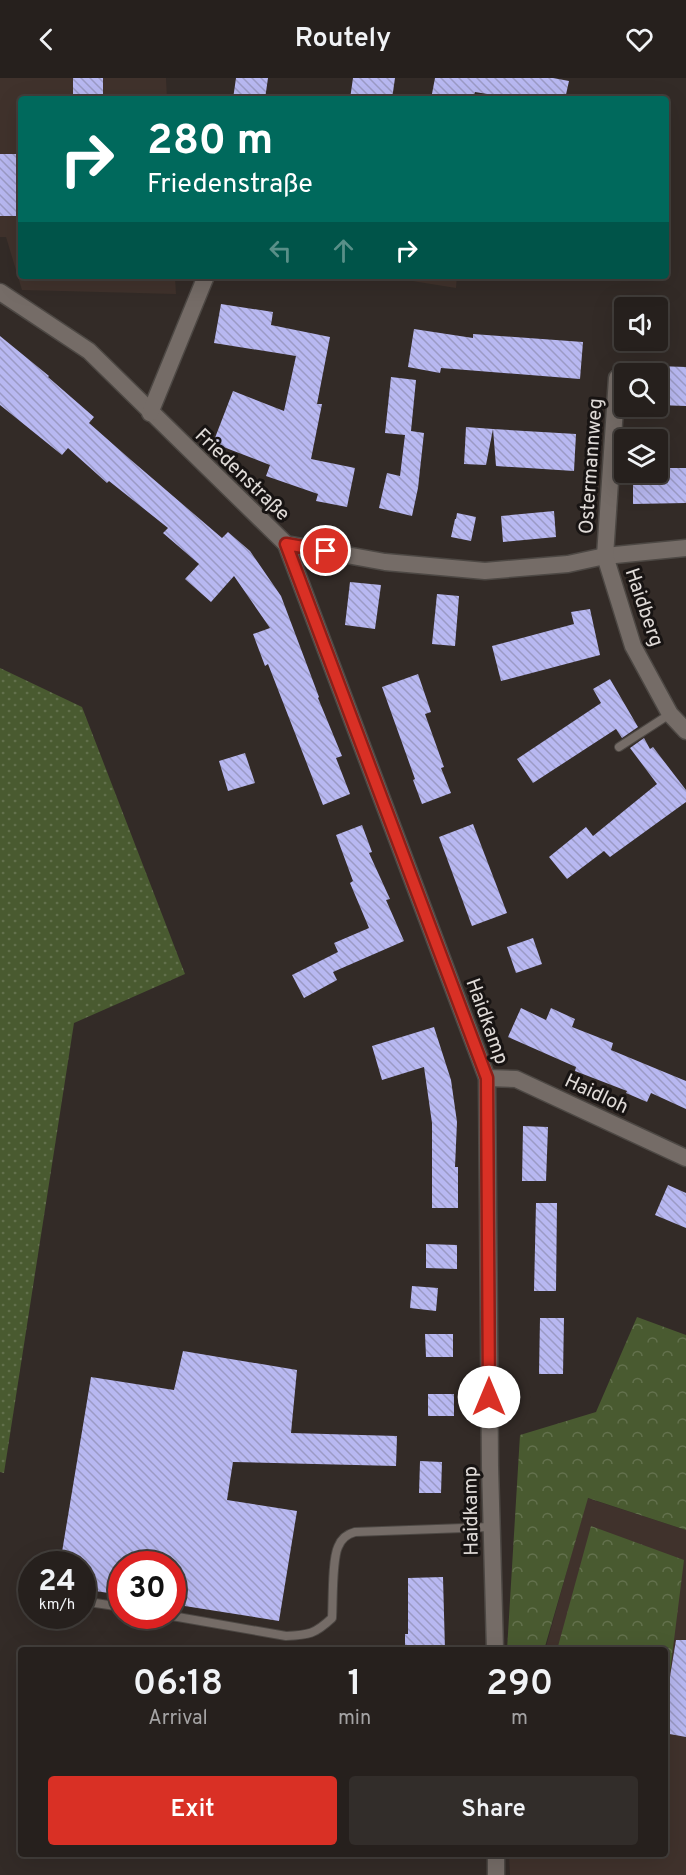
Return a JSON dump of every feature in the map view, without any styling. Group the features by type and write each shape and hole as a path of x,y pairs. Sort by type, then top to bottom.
{"street":[{"path":"150,412 205,279"},
{"name":"Friedenstraße","path":"0,292 88,351 286,544 385,562 485,571 568,564 605,556 686,548"},
{"name":"Ostermannweg","path":"605,556 614,417"},
{"name":"Haidkamp","path":"286,544 487,1078 491,1527 495,1647"},
{"name":"Haidberg","path":"605,556 633,646 670,714 686,731"},
{"name":"Haidloh","path":"487,1078 516,1079 686,1158"},
{"path":"496,1857 496,1875"}],"lane":[{"path":"619,747 670,714"},
{"path":"186,1618 286,1636 300,1636 318,1631 332,1618 337,1547 348,1534 491,1527"}],"shaded area":[{"path":"0,78 166,78 167,96 18,96 18,277 6,237 0,237"},
{"path":"19,279 175,279 176,294 22,290"},
{"path":"400,279 457,279 456,288"},
{"path":"587,1498 686,1530 686,1875 510,1875 509,1857 668,1857 668,1647 546,1647"}],"green space":[{"path":"0,668 82,707 185,974 74,1023 4,1473 0,1472"},
{"path":"637,1317 686,1335 686,1530 588,1498 545,1647 507,1647 520,1435 596,1412"},
{"path":"591,1526 684,1560 668,1688 668,1647 558,1647"}],"building":[{"path":"73,78 103,78 103,96 73,96"},
{"path":"236,78 268,78 265,96 233,96"},
{"path":"353,78 395,78 392,96 350,96"},
{"path":"435,78 553,78 569,81 566,96 500,96 475,92 474,96 432,96"},
{"path":"0,154 18,154 18,216 0,216"},
{"path":"221,304 273,312 271,325 330,337 317,404 322,404 311,459 355,468 347,507 316,501 318,494 266,476 270,465 213,443 233,391 284,411 296,356 214,343"},
{"path":"414,329 473,338 473,334 583,342 580,379 441,368 440,373 408,367"},
{"path":"0,336 94,417 89,423 131,460 222,538 228,532 250,551 281,596 342,756 336,758 350,794 323,805 268,664 265,666 253,634 270,628 234,576 211,602 185,579 199,564 163,533 168,528 109,481 107,483 68,448 62,455 0,405"},
{"path":"668,366 686,367 686,406 668,405"},
{"path":"391,377 416,380 411,431 424,433 418,488 412,516 379,508 387,473 400,476 405,435 385,433"},
{"path":"466,427 493,429 486,465 464,464"},
{"path":"493,429 576,434 574,471 496,466"},
{"path":"668,468 686,468 686,503 633,504 633,483 668,483"},
{"path":"554,511 556,537 503,542 501,516"},
{"path":"457,513 476,517 471,541 451,537"},
{"path":"350,582 381,585 375,629 345,625"},
{"path":"437,594 459,596 455,646 432,644"},
{"path":"590,609 600,655 501,681 492,646 574,624 571,612"},
{"path":"418,674 431,712 425,714 451,793 422,804 382,687"},
{"path":"610,679 638,727 622,738 616,729 533,783 517,759 601,703 593,689"},
{"path":"644,738 650,749 653,747 686,790 686,802 610,857 604,851 567,879 549,857 586,827 593,836 657,784 630,748"},
{"path":"245,753 255,783 228,791 219,761"},
{"path":"473,824 507,913 472,926 439,837"},
{"path":"362,825 372,852 369,853 390,899 386,900 404,941 333,972 337,980 304,998 292,975 338,952 334,943 369,928 350,883 353,881 336,835"},
{"path":"533,938 542,964 516,973 507,947"},
{"path":"521,1008 546,1020 551,1008 575,1019 572,1027 613,1043 611,1050 686,1081 686,1109 651,1093 647,1102 626,1093 627,1091 575,1071 576,1067 508,1037"},
{"path":"434,1027 451,1080 457,1122 455,1167 458,1167 458,1208 432,1208 432,1123 424,1067 382,1080 372,1046"},
{"path":"523,1126 548,1127 546,1181 522,1181"},
{"path":"668,1185 686,1193 686,1228 655,1215"},
{"path":"536,1203 557,1203 556,1291 534,1291"},
{"path":"426,1244 457,1245 457,1269 426,1268"},
{"path":"412,1286 438,1288 436,1311 410,1308"},
{"path":"540,1318 564,1318 563,1374 539,1374"},
{"path":"425,1334 453,1334 453,1357 426,1357"},
{"path":"183,1351 297,1370 291,1433 397,1436 396,1466 233,1462 227,1500 297,1511 279,1621 186,1606 186,1551 108,1551 108,1593 96,1591 96,1551 62,1551 91,1377 174,1390"},
{"path":"428,1394 454,1394 454,1416 428,1416"},
{"path":"420,1461 442,1462 441,1493 419,1493"},
{"path":"443,1577 445,1647 405,1647 405,1634 408,1634 408,1578"},
{"path":"676,1640 686,1640 686,1737 668,1734 668,1689"}],"route":[{"path":"326,551 286,544 487,1078 489,1397"}]}
